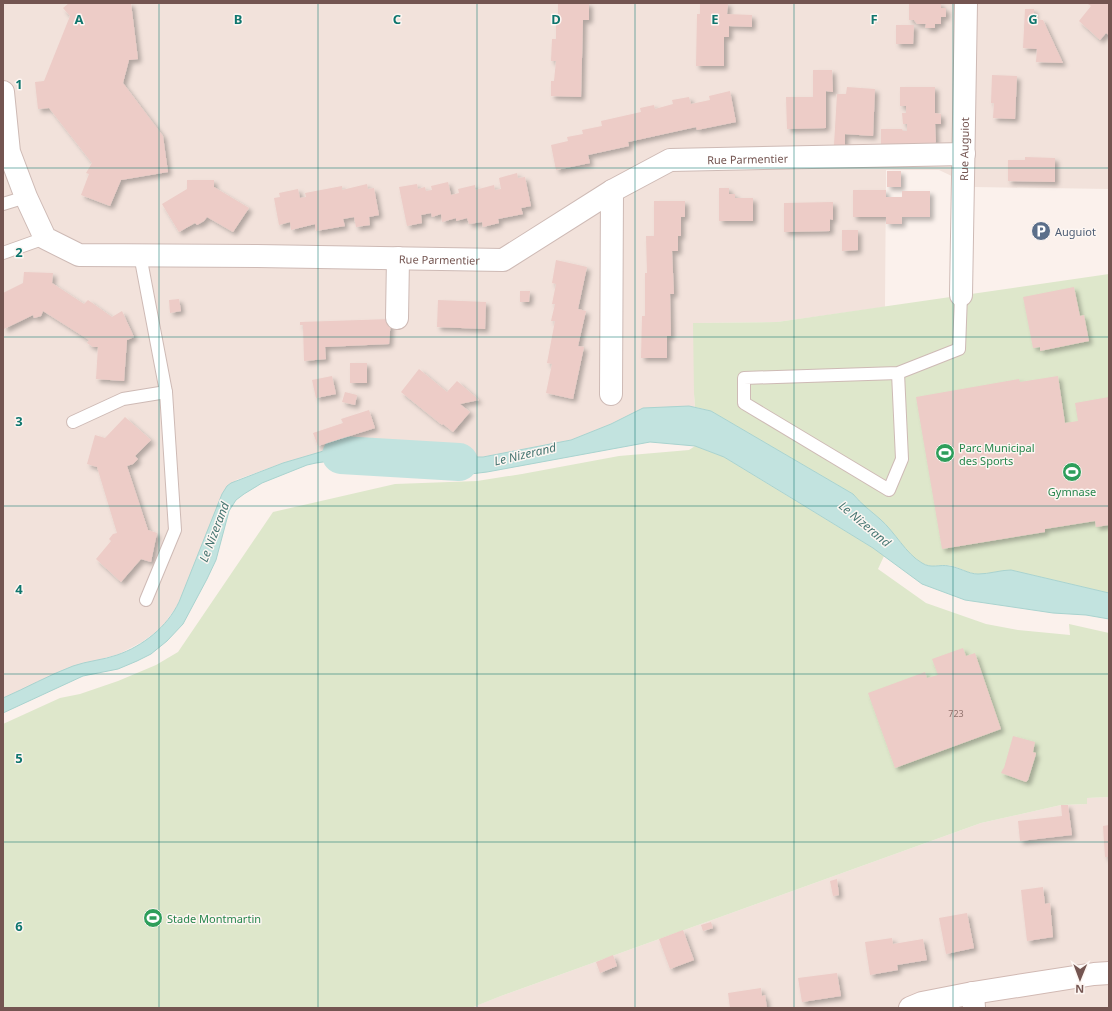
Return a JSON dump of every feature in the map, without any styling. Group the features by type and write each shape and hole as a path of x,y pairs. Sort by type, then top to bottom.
{"street":[{"name":"Rue Auguiot","path":"961,295 966,3"},
{"path":"3,92 9,152 26,197 45,238"},
{"name":"Rue Parmentier","path":"45,238 80,255 503,260 612,191 670,160 964,154"},
{"path":"611,394 612,191"},
{"path":"396,318 398,258"},
{"path":"910,1008 922,1003 974,1001 1094,974 1109,973"}],"lane":[{"path":"3,204 26,197"},
{"path":"3,254 45,238"},
{"path":"140,255 166,392 175,530 146,600"},
{"path":"898,373 902,460 889,490 744,404 744,378 898,373 959,349 961,295"},
{"path":"73,422 123,399 166,392"}],"shaded area":[{"path":"3,3 1109,3 1109,189 975,187 939,170 886,170 885,307 777,322 694,323 695,407 643,408 611,424 571,440 483,457 463,457 415,448 328,450 283,463 236,480 177,606 156,632 142,642 119,654 72,667 3,698"},
{"path":"1109,797 1109,1008 471,1008 981,823 1061,805 1087,804 1086,798"}],"green space":[{"name":"Parc Municipal des Sports","path":"1109,274 1109,593 1011,570 974,574 950,565 925,565 916,559 885,524 853,494 711,411 695,407 693,323 777,322"},
{"path":"695,446 724,457 873,548 884,556 878,569 926,603 986,624 1018,630 1070,635 1069,624 1109,633 1109,797 1087,798 1087,804 1061,805 981,823 471,1008 3,1008 3,724 60,698 80,694 118,681 156,665 178,652 273,512 395,484 477,481 619,456 689,450"}],"water":[{"path":"689,406 711,411 853,494 885,524 916,559 925,565 953,567 978,574 1011,570 1109,593 1109,619 1086,615 1053,613 965,600 922,584 873,548 724,457 695,446 650,442 487,472 462,475 448,475 406,469 407,449 415,448 463,457 483,457 571,440 611,424 643,408"},
{"path":"394,448 392,468 337,460 316,463 307,465 262,483 244,494 236,500 229,511 216,560 207,579 183,624 167,641 151,654 137,661 118,669 83,676 3,713 3,698 73,666 112,657 127,651 145,641 168,620 179,602 222,494 231,483 283,463 327,450"}],"building":[{"path":"69,3 131,3 138,59 129,60 123,83 163,136 168,172 121,180 110,206 81,195 89,174 86,173 92,163 49,108 38,109 35,82 44,81 70,16 63,8"},
{"path":"558,3 589,3 589,20 583,20 581,97 551,96 551,81 554,81 556,61 551,61 552,39 556,39"},
{"path":"700,3 728,3 727,14 752,15 752,27 729,26 729,37 724,37 724,66 696,66 697,14 700,14"},
{"path":"909,3 941,3 941,8 946,8 946,17 941,17 941,24 935,24 935,28 925,28 926,24 917,24 914,20 909,20"},
{"path":"1109,3 1109,35 1106,33 1100,40 1079,21 1091,6 1088,4"},
{"path":"1025,9 1034,9 1034,19 1043,20 1063,63 1036,62 1037,49 1023,48"},
{"path":"896,25 914,25 913,44 896,44"},
{"path":"813,70 832,70 833,92 826,91 826,128 787,129 786,97 813,97"},
{"path":"992,75 1017,76 1015,119 993,118 994,103 991,103"},
{"path":"847,87 875,89 873,136 845,134 845,145 834,145 837,94 846,94"},
{"path":"900,87 935,87 935,113 941,114 941,124 935,124 936,142 934,144 881,144 881,129 902,129 903,131 907,131 907,124 903,124 902,113 906,113 906,106 900,106"},
{"path":"730,91 736,122 697,130 696,127 628,142 629,146 588,155 590,163 556,170 551,145 568,141 567,137 583,134 582,130 602,126 601,121 641,112 640,108 654,105 655,109 673,104 672,100 689,97 691,104 710,100 709,96"},
{"path":"1025,157 1055,158 1055,182 1008,181 1008,160 1025,160"},
{"path":"887,171 901,171 901,187 887,187"},
{"path":"517,173 518,178 525,177 531,206 521,208 523,214 498,219 499,223 483,227 482,222 469,224 467,218 456,221 456,218 442,222 441,214 432,217 431,213 421,215 422,223 407,226 399,187 417,184 418,189 425,187 426,191 432,190 431,186 448,182 451,195 459,193 458,189 475,185 475,190 494,185 495,190 501,189 499,178"},
{"path":"187,180 214,180 214,187 249,208 233,232 207,217 204,221 197,225 195,223 179,232 162,204 187,189"},
{"path":"367,184 368,189 374,188 379,215 369,217 370,225 356,227 354,217 343,219 345,226 316,231 315,224 291,230 290,222 279,225 274,198 280,197 279,193 298,189 300,198 306,197 305,193 342,186 342,190"},
{"path":"719,188 729,188 729,194 735,194 735,198 753,198 753,221 719,221"},
{"path":"853,190 886,190 886,217 853,217"},
{"path":"902,191 930,191 930,217 902,217 902,224 886,224 886,197 902,197"},
{"path":"654,201 685,201 685,217 681,217 681,236 678,236 678,251 672,251 674,294 670,294 671,336 667,336 667,358 641,358 642,316 645,316 645,273 647,273 646,236 654,236"},
{"path":"833,202 833,220 830,219 830,231 784,232 784,203"},
{"path":"842,230 858,230 858,250 842,251"},
{"path":"556,260 587,267 578,309 586,311 578,346 584,347 573,399 546,393 552,364 547,363 555,321 551,321 555,304 552,304 556,284 552,283"},
{"path":"24,272 53,273 52,283 84,304 88,300 112,317 122,311 134,337 127,340 124,381 96,379 98,347 93,347 87,343 89,340 43,311 41,316 34,318 33,315 4,329 3,293 23,283"},
{"path":"1074,287 1080,316 1084,315 1089,341 1040,351 1040,347 1033,348 1023,297"},
{"path":"520,291 530,291 529,302 520,302"},
{"path":"179,299 181,311 170,313 169,300"},
{"path":"438,300 486,302 485,329 437,327"},
{"path":"391,319 389,344 325,347 326,359 304,361 303,325 300,325 300,322"},
{"path":"350,363 367,363 367,383 350,383"},
{"path":"419,369 447,392 457,381 479,400 460,404 470,412 453,432 401,392"},
{"path":"332,376 336,394 316,398 312,380"},
{"path":"1058,376 1065,423 1078,421 1075,403 1109,397 1109,525 1096,527 1095,521 1045,529 1045,532 942,549 916,397 1019,379 1020,382"},
{"path":"345,392 357,395 355,405 342,402"},
{"path":"369,410 375,428 318,446 313,433 343,423 341,419"},
{"path":"125,417 151,440 135,456 138,459 133,464 127,466 148,530 157,533 151,562 141,559 121,582 96,559 111,541 109,539 113,534 117,533 97,467 87,464 95,435 105,438"},
{"path":"963,648 966,656 975,653 1001,729 895,768 868,693 925,672 927,678 938,675 932,659"},
{"path":"1013,736 1035,742 1033,752 1036,754 1028,780 1026,782 1001,773 1004,768"},
{"path":"1061,805 1068,805 1072,835 1020,841 1018,821 1062,816"},
{"path":"1109,825 1109,857 1105,857 1103,826"},
{"path":"837,879 839,895 833,896 830,881"},
{"path":"1043,887 1045,904 1050,903 1053,937 1027,941 1021,890"},
{"path":"967,913 974,948 946,954 939,918"},
{"path":"711,922 713,928 703,931 701,925"},
{"path":"683,930 694,960 670,969 659,939"},
{"path":"892,938 893,944 923,939 927,960 897,965 898,970 870,975 865,942"},
{"path":"613,955 617,966 600,973 596,962"},
{"path":"837,973 841,996 802,1002 798,978"},
{"path":"761,988 762,996 765,995 767,1008 730,1008 728,993"}],"waterway":[{"name":"Le Nizerand","path":"341,455 459,462"}],"place":[{"name":"Auguiot","path":"1041,231"},
{"name":"Parc Municipal des Sports","path":"945,453"},
{"name":"Gymnase","path":"1072,472"},
{"name":"Stade Montmartin","path":"153,918"}]}
